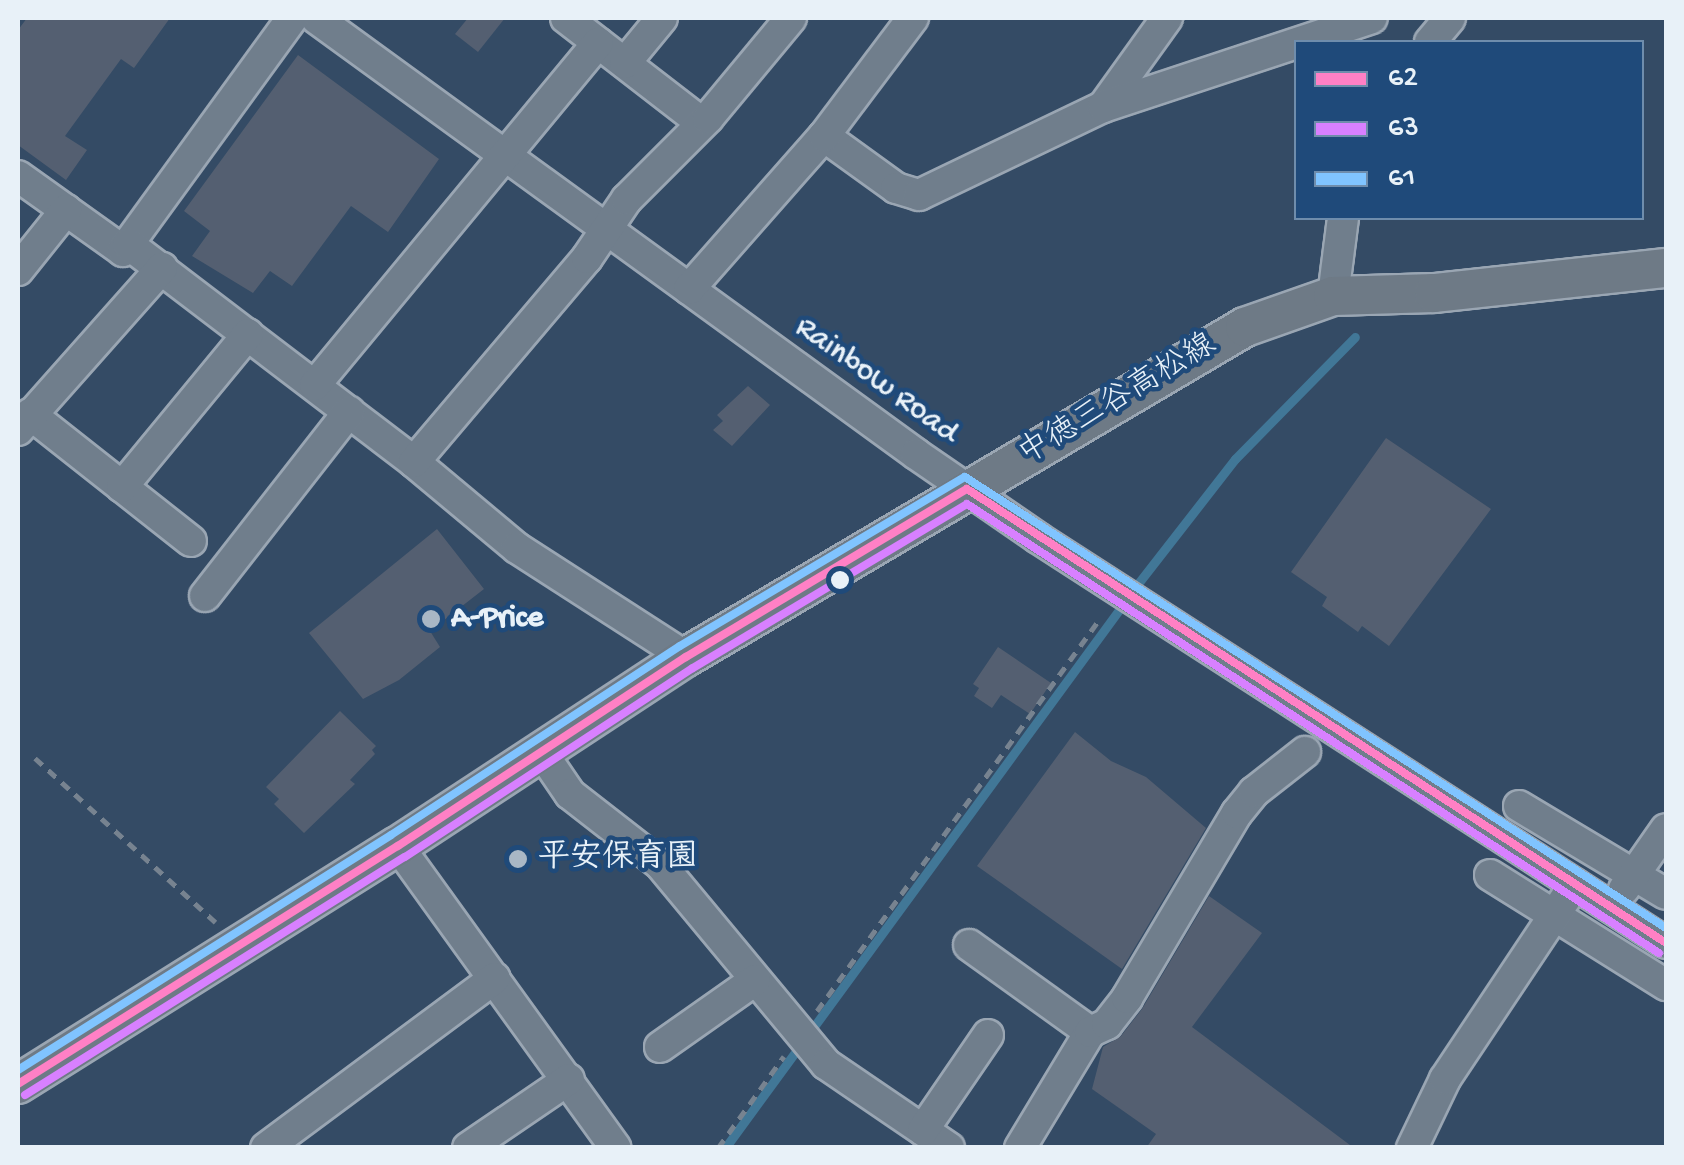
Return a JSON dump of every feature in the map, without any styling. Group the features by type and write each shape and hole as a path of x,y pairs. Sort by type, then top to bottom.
{"main road":[{"name":"中徳三谷高松線","path":"18,1084 398,846 686,656 1229,335 1288,308 1334,296 1434,293 1666,268"}],"street":[{"path":"18,176 123,251 292,18"},
{"name":"Rainbow Road","path":"316,18 967,489 1665,942"},
{"path":"566,18 702,123"},
{"path":"625,64 662,18"},
{"path":"414,462 527,331 627,199 702,123 791,18"},
{"path":"689,288 824,136 913,18"},
{"path":"1103,107 1168,18"},
{"path":"1306,40 1372,18"},
{"path":"1432,40 1450,18"},
{"path":"315,385 598,43"},
{"path":"824,136 896,188 919,194 1103,107 1294,44"},
{"path":"18,270 66,210"},
{"path":"1334,296 1343,220"},
{"path":"128,244 414,462 517,548 686,656"},
{"path":"162,268 24,422 122,487 191,542"},
{"path":"122,487 248,334"},
{"path":"205,596 349,412"},
{"path":"540,750 570,794 660,864 826,1064 950,1148"},
{"path":"1020,1148 1090,1032 1107,1024 1127,998 1238,813 1254,792 1305,752"},
{"path":"1519,806 1666,894"},
{"path":"1610,907 1666,829"},
{"path":"398,846 616,1148"},
{"path":"1490,875 1666,985"},
{"path":"1412,1148 1445,1079 1575,884"},
{"path":"969,945 1090,1032"},
{"path":"266,1148 495,978"},
{"path":"660,1047 755,980"},
{"path":"923,1130 988,1036"},
{"path":"468,1148 569,1080"}],"path":[{"path":"718,1148 803,1039 1099,620"},
{"path":"34,758 170,878 238,945"}],"building":[{"path":"27,18 170,18 134,68 121,59 65,136 87,150 66,180 18,145 18,30"},
{"path":"468,18 505,18 478,52 455,34"},
{"path":"298,55 439,159 388,232 351,206 292,286 270,271 253,293 192,256 210,231 184,211"},
{"path":"748,386 770,405 732,446 713,430 723,421 717,415"},
{"path":"1386,438 1491,509 1389,646 1362,626 1358,632 1322,606 1327,597 1291,572"},
{"path":"437,529 484,589 430,631 440,647 399,680 363,699 309,633"},
{"path":"998,647 1051,683 1030,714 1001,695 992,708 974,696 979,688 973,684"},
{"path":"340,711 376,746 372,750 375,754 350,780 355,784 304,833 274,804 279,799 266,787"},
{"path":"1075,732 1111,761 1146,777 1206,828 1122,969 977,866"},
{"path":"1209,896 1262,933 1192,1027 1354,1148 1146,1148 1156,1134 1092,1089 1103,1047 1121,1036 1142,1009"}],"waterway":[{"path":"1133,590 1235,459 1355,337"},
{"path":"725,1148 1124,603"}],"transit line":[{"name":"61","path":"18,1070 391,835 680,646 965,477 1666,928"},
{"name":"62","path":"967,489 1666,943"},
{"name":"62","path":"18,1084 398,846 686,657 967,489"},
{"name":"63","path":"25,1095 405,857 693,668 967,504 1659,953"}],"place":[{"name":"A-Price","path":"431,619"},
{"name":"平安保育園","path":"518,859"}]}
